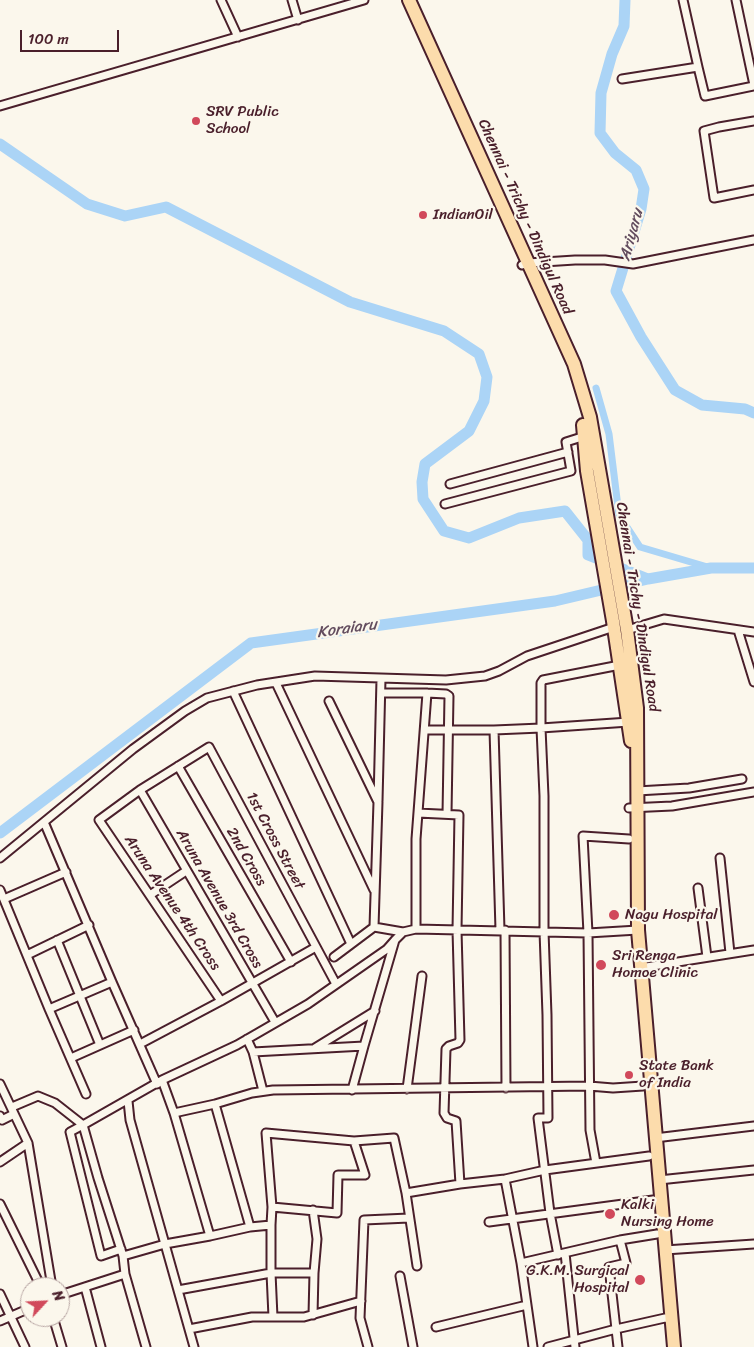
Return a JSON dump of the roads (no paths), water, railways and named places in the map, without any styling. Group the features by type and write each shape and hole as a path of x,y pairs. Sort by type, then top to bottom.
{"highway":[{"name":"Chennai - Trichy - Dindigul Road","path":"402,0 577,374 590,417 601,513 620,625 637,708 639,742 637,791 633,808 630,839 634,931 643,1086 659,1180 665,1250 668,1318 667,1347"},
{"name":"Chennai - Trichy - Dindigul Road","path":"409,0 525,264 561,353 580,407 585,436 587,471 601,513"},
{"name":"Chennai - Trichy - Dindigul Road","path":"620,625 620,664 631,742 634,931 640,968 651,1138 649,1156 656,1234 674,1347"}],"street":[{"path":"222,0 238,37"},
{"path":"292,0 298,20"},
{"path":"0,106 298,20 338,4 364,0"},
{"path":"683,0 705,96 754,85 736,0"},
{"path":"622,79 698,67"},
{"path":"754,121 719,126 704,132 714,198 754,190"},
{"path":"525,264 605,260 633,264 754,240"},
{"path":"445,504 570,471 566,442 585,436"},
{"path":"450,484 568,452"},
{"path":"0,858 133,749 206,698 276,682 315,676 470,679 499,671 527,656 620,625 664,619 754,632"},
{"path":"738,630 754,682"},
{"path":"574,1344 561,1254 550,1213 538,1118 548,1118 541,683 543,680 620,664"},
{"path":"374,927 381,678"},
{"path":"276,682 375,893"},
{"path":"233,691 351,944"},
{"path":"382,693 427,693 449,696 446,814"},
{"path":"416,929 416,839 427,693"},
{"path":"329,702 378,802"},
{"path":"425,730 494,730 629,722"},
{"path":"494,730 503,930 506,1088"},
{"name":"1st Cross Street","path":"178,766 209,747 336,984"},
{"path":"140,790 178,766"},
{"name":"2nd Cross","path":"178,766 291,962"},
{"path":"637,791 689,788 742,779"},
{"name":"Aruna Avenue 4th Cross","path":"140,790 99,820 222,1001"},
{"name":"Aruna Avenue 3rd Cross","path":"140,790 275,1022"},
{"path":"633,808 672,806 754,792"},
{"path":"418,813 459,815 457,930 460,1040 446,1049 445,1116 456,1121 460,1184"},
{"path":"44,822 112,982 174,1113 210,1236"},
{"path":"596,1163 590,1130 588,933 583,836 630,839"},
{"path":"720,858 730,954"},
{"path":"150,895 186,871"},
{"path":"4,899 66,872"},
{"path":"698,888 707,957"},
{"path":"0,890 86,1094"},
{"path":"28,955 88,925"},
{"path":"334,956 374,927 402,932 416,929 588,933 634,931"},
{"path":"271,1225 250,1227 101,1256 70,1132 159,1082 237,1045 308,1004 386,949 402,932"},
{"path":"57,940 100,1045"},
{"path":"352,1090 395,940"},
{"path":"140,1044 222,1001 252,982 316,948"},
{"path":"640,968 754,950"},
{"path":"407,1089 422,976"},
{"path":"49,1009 112,982"},
{"path":"314,1049 374,1011"},
{"path":"71,1058 134,1030"},
{"path":"247,1039 253,1052 263,1091"},
{"path":"253,1052 364,1046"},
{"path":"0,1084 28,1143 50,1277"},
{"path":"174,1113 263,1091 589,1086 613,1088 643,1086"},
{"path":"1,1119 38,1096 55,1103 84,1125 98,1178 122,1253 125,1274 146,1347"},
{"path":"128,1101 130,1120 194,1347"},
{"path":"215,1104 250,1227"},
{"path":"651,1138 754,1126"},
{"path":"274,1317 271,1273 272,1207 266,1132 354,1141 394,1138 406,1193 417,1266"},
{"path":"272,1207 337,1213 338,1175 365,1174 354,1141"},
{"path":"0,1162 28,1143"},
{"path":"406,1193 506,1179 545,1170 649,1156"},
{"path":"659,1180 754,1170"},
{"path":"506,1179 534,1347"},
{"path":"489,1222 653,1200"},
{"path":"0,1204 37,1277"},
{"path":"313,1210 317,1239 313,1315"},
{"path":"368,1347 360,1318 364,1220 409,1218"},
{"path":"521,1263 620,1240 656,1234"},
{"path":"618,1347 609,1267 626,1263 620,1240"},
{"path":"665,1250 754,1244"},
{"path":"178,1290 271,1273 314,1274"},
{"path":"70,1292 125,1274"},
{"path":"400,1276 413,1347"},
{"path":"85,1287 101,1347"},
{"path":"0,1294 25,1347"},
{"path":"189,1329 252,1317 304,1317 361,1301"},
{"path":"436,1327 527,1305"},
{"path":"0,1322 20,1312"},
{"path":"548,1347 574,1344 616,1329 668,1318"},
{"path":"56,1327 62,1347"}],"waterway":[{"name":"Ariyaru","path":"625,0 624,26 612,54 601,93 600,133 615,153 636,170 644,189 641,209 616,291 641,337 675,390 702,405 745,409 754,413"},
{"path":"0,144 87,204 125,216 166,207 350,302 444,331 479,354 487,377 484,401 469,431 425,464 422,482 423,499 444,531 469,538 519,518 565,511 588,540 588,555 648,579"},
{"path":"596,388 609,434 619,515 640,547 711,568"},
{"name":"Koraiaru","path":"0,833 251,643 555,601 648,579 711,568 754,568"}],"place":[{"name":"SRV Public School","path":"196,121"},
{"name":"IndianOil","path":"423,215"},
{"name":"Nagu Hospital","path":"614,915"},
{"name":"Sri Renga Homoe Clinic","path":"601,965"},
{"name":"State Bank of India","path":"629,1075"},
{"name":"Kalki Nursing Home","path":"610,1214"},
{"name":"G.K.M. Surgical Hospital","path":"640,1280"}]}
